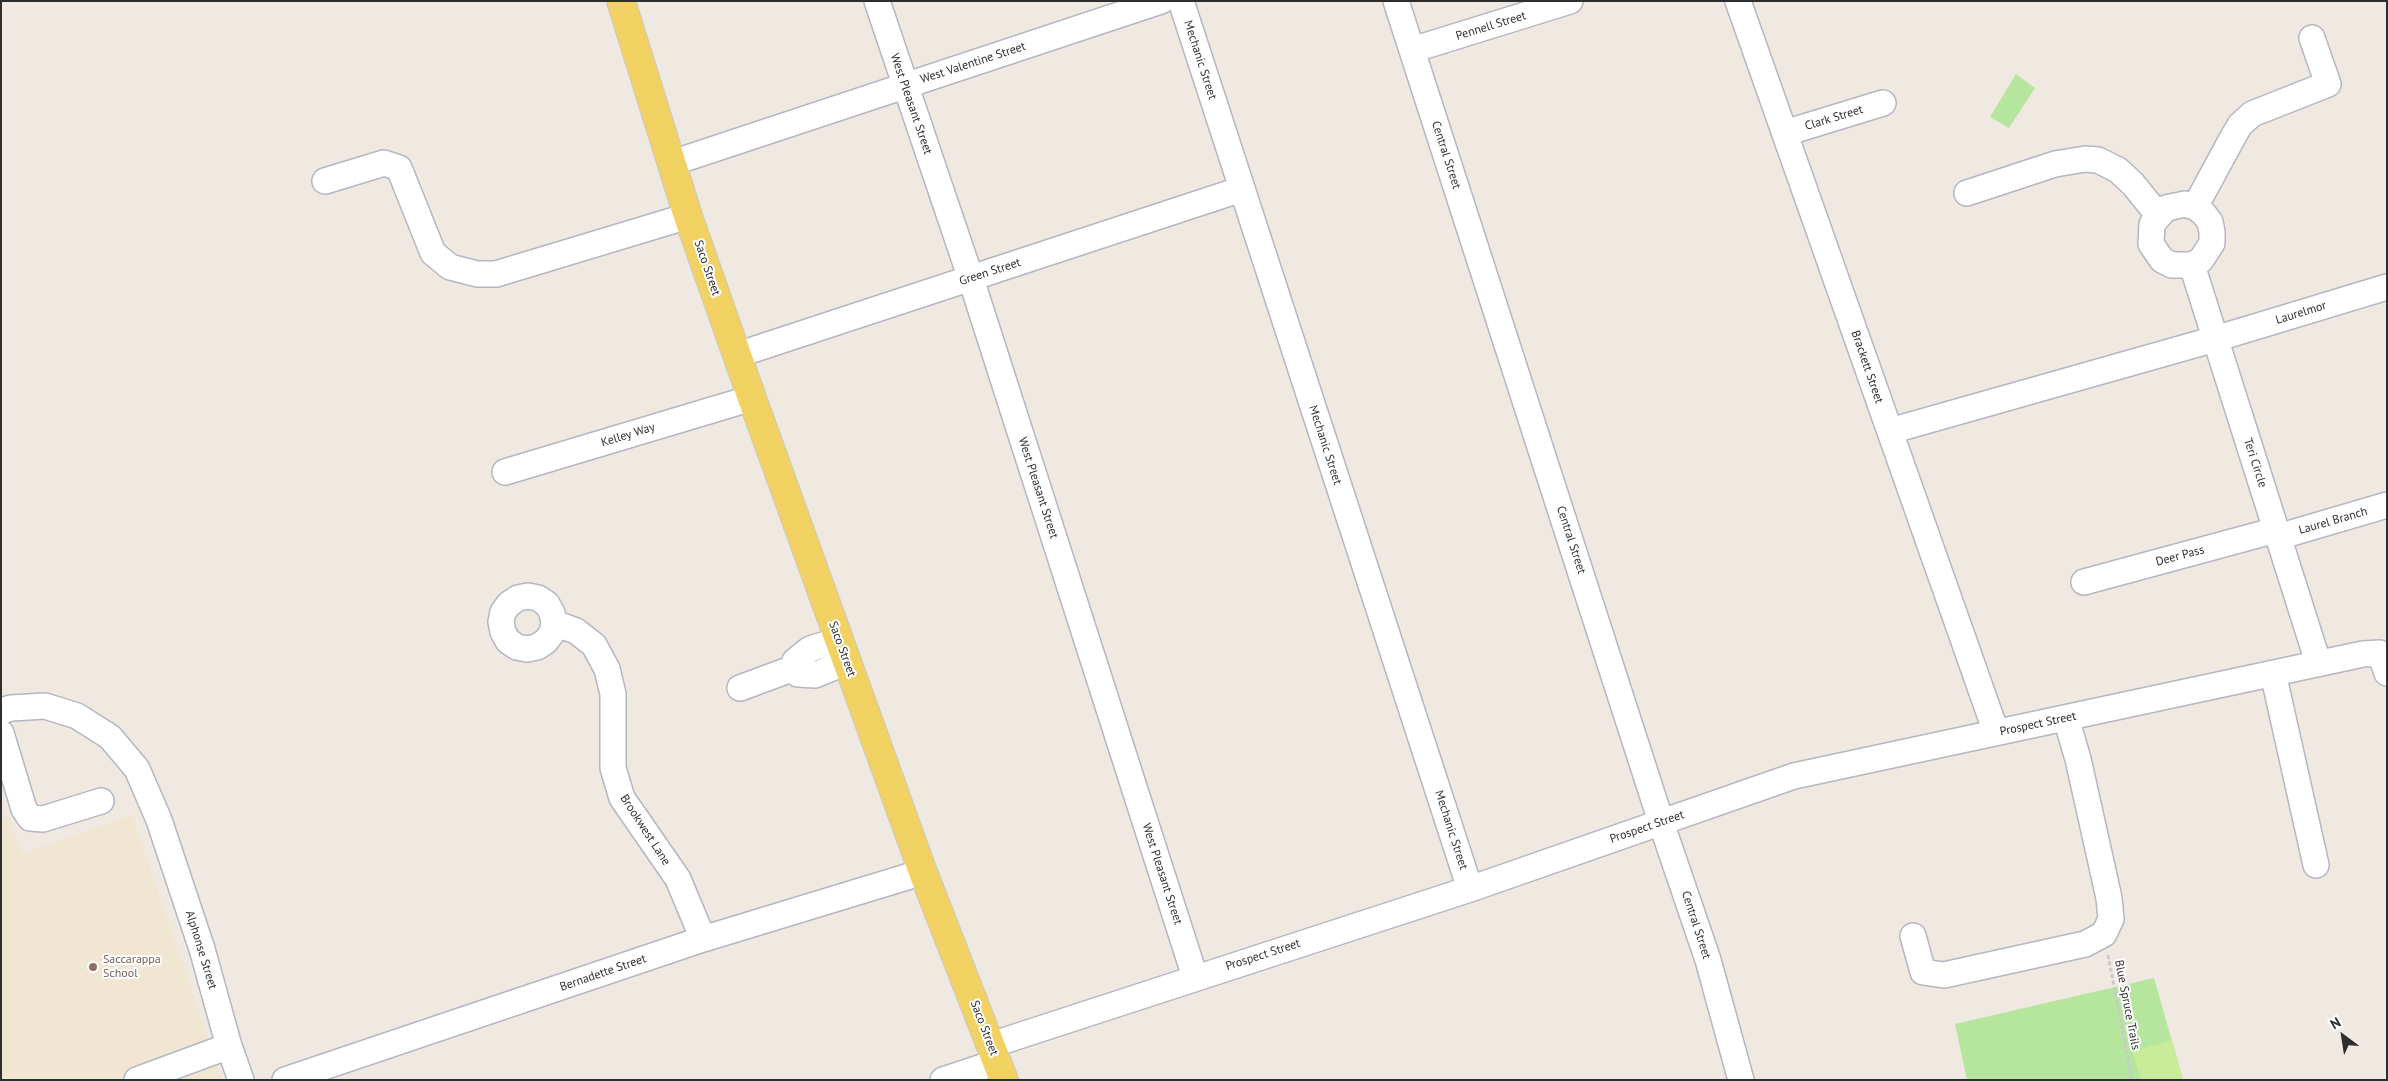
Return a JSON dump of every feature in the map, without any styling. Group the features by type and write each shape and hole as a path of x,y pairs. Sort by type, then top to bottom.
{"main road":[{"name":"Saco Street","path":"621,1 688,216 752,398 923,872 997,1062"}],"street":[{"name":"West Pleasant Street","path":"876,1 970,279 1195,977"},
{"name":"West Valentine Street","path":"672,163 1161,1"},
{"name":"Mechanic Street","path":"1181,1 1470,889"},
{"name":"Central Street","path":"1396,1 1708,960 1736,1079"},
{"name":"Pennell Street","path":"1412,50 1570,1"},
{"name":"Brackett Street","path":"1738,1 1996,732"},
{"path":"2195,208 2240,125 2252,114 2328,84 2312,38"},
{"name":"Clark Street","path":"1785,133 1883,103"},
{"path":"1966,193 2055,164 2086,159 2098,160 2109,163 2123,175 2158,215"},
{"path":"325,181 384,163 400,168 433,252 450,267 477,274 496,274 688,216"},
{"name":"Green Street","path":"737,355 1242,189"},
{"path":"2185,204 2195,208 2204,214 2210,222 2212,232 2212,243 2204,256 2192,265 2172,265 2162,260 2151,244 2152,224 2166,208 2185,204"},
{"name":"Teri Circle","path":"2192,265 2318,662"},
{"name":"Laurelmor","path":"1890,431 2215,339 2387,287"},
{"name":"Kelley Way","path":"505,472 752,398"},
{"name":"Laurel Branch","path":"2277,534 2387,505"},
{"name":"Deer Pass","path":"2084,582 2277,534"},
{"name":"Brookwest Lane","path":"554,623 576,631 594,645 607,669 613,694 613,768 622,798 678,880 703,939"},
{"path":"740,688 794,668 795,660 810,649 843,651"},
{"name":"Prospect Street","path":"943,1080 997,1062 1195,977 1470,889 1794,776 2318,662 2380,653 2387,673"},
{"path":"2273,672 2316,865"},
{"name":"Alphonse Street","path":"1,711 11,708 45,706 77,716 110,737 136,769 159,820 202,949 229,1046 241,1080"},
{"path":"1913,936 1923,972 1944,975 2085,944 2104,934 2111,919 2109,898 2078,759 2066,718"},
{"path":"1,733 24,809 30,818 43,819 101,801"},
{"name":"Bernadette Street","path":"285,1080 703,939 923,872"},
{"path":"136,1080 229,1046"}],"path":[{"name":"Blue Spruce Trails","path":"2104,934 2132,1080"}],"shaded area":[{"name":"Saccarappa School","path":"7,814 22,854 132,815 222,1080 1,1080 1,816"}],"green space":[{"path":"2016,74 2035,88 2009,128 1990,117"},
{"path":"2154,978 2183,1080 1967,1080 1955,1024"},
{"path":"2172,1040 2183,1079 2141,1080 2133,1052"}],"place":[{"name":"Saccarappa School","path":"93,967"}]}
